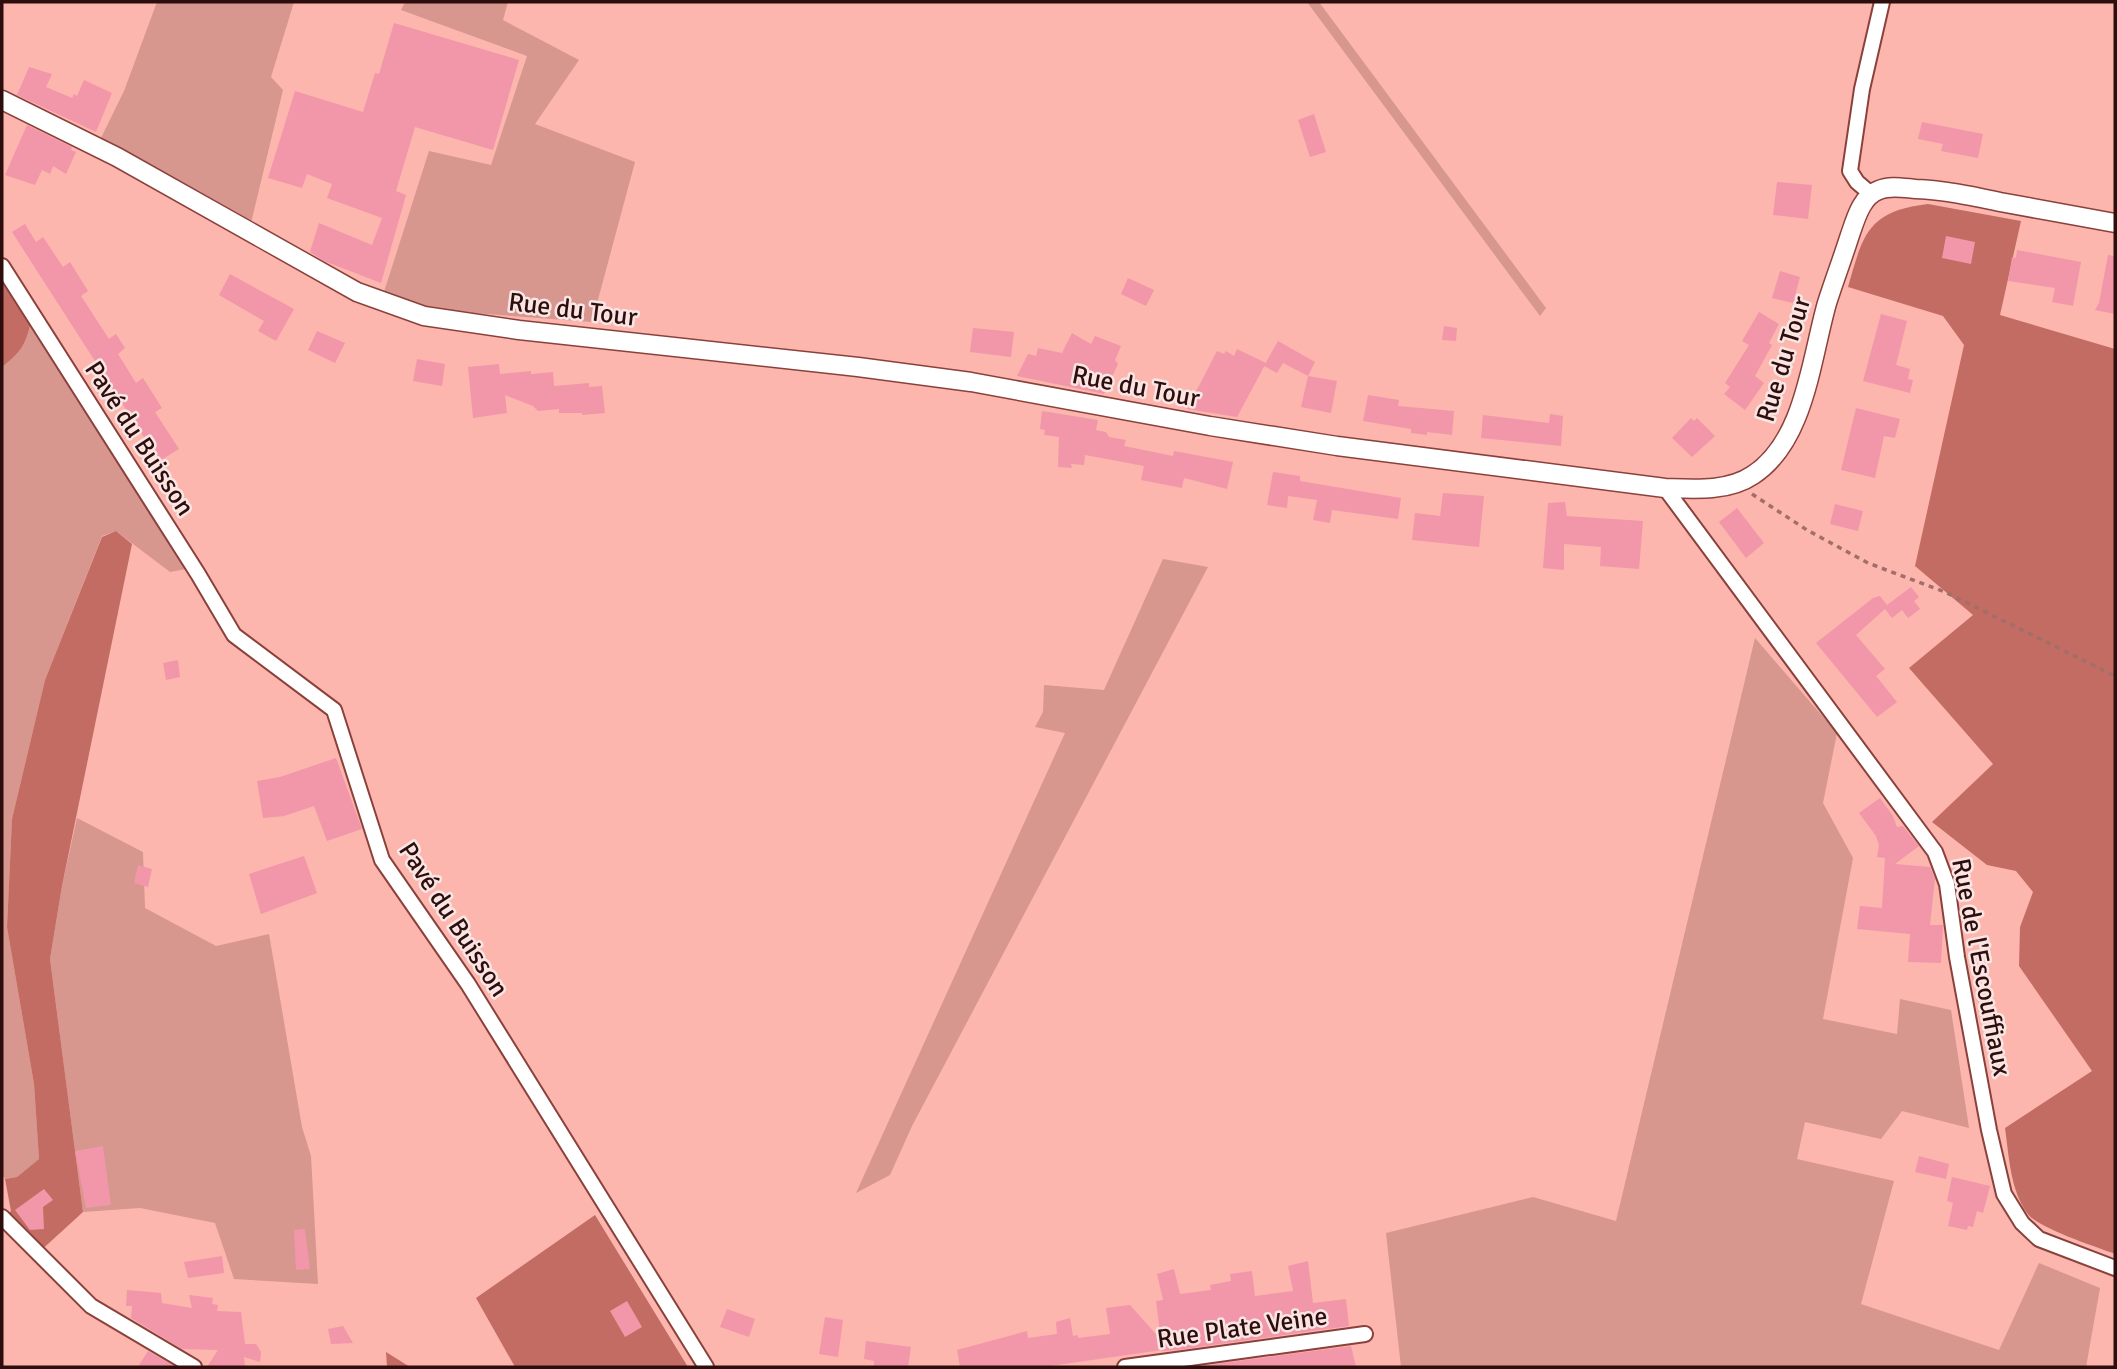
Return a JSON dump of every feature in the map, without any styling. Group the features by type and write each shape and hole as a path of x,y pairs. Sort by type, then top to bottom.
{"street":[{"path":"1882,2 1862,89 1850,171 1857,183 1871,194 1890,187 1938,190 2115,223"},
{"name":"Rue du Tour","path":"2,100 117,157 357,292 424,316 519,330 946,379 1324,444 1665,488 1700,489 1735,484 1752,476 1782,449 1791,433 1835,280 1863,202 1871,194"},
{"name":"Pavé du Buisson","path":"2,266 234,635 334,710 382,860 468,984 706,1367"},
{"name":"Rue de l'Escouffiaux","path":"1665,488 1936,852 1947,884 1957,957 1989,1130 2004,1194 2022,1223 2039,1239 2115,1268"},
{"path":"2,1217 91,1306 194,1367"},
{"name":"Rue Plate Veine","path":"1125,1367 1365,1335"}],"path":[{"path":"1735,484 1849,554 1945,592 2115,676"}],"shaded area":[{"path":"157,2 294,2 271,77 283,90 251,223 100,140 124,91"},
{"path":"405,2 508,2 503,20 579,60 535,124 635,162 592,322 432,310 383,295 429,151 491,165 527,56 401,10"},
{"path":"1307,2 1319,2 1546,308 1540,316"},
{"path":"1928,204 2021,221 2000,315 2115,349 2115,1254 2042,1225 2027,1213 2021,1204 2011,1172 2005,1128 2092,1071 2019,966 2020,927 2033,892 2016,871 1987,865 1932,822 1993,764 1909,668 1973,615 1915,566 1964,345 1943,316 1848,287 1858,253 1871,229 1892,213"},
{"path":"2,271 31,321 22,347 2,367"},
{"path":"31,321 186,569 170,572 116,531 102,536 45,680 12,819 7,927 34,1084 39,1159 17,1177 5,1179 2,1174 2,367 22,347"},
{"path":"116,531 132,544 62,886 50,959 83,1212 37,1254 2,1220 11,1211 5,1179 17,1177 39,1159 34,1084 7,927 12,819 45,680 102,537"},
{"path":"1163,559 1208,567 912,1126 890,1175 856,1193 1065,733 1035,727 1043,712 1044,685 1104,690"},
{"path":"1755,638 1837,733 1823,803 1853,858 1823,1019 1897,1034 1900,999 1951,1010 1969,1128 1902,1111 1881,1139 1805,1122 1797,1159 1894,1181 1861,1304 1999,1350 2039,1263 2100,1288 2086,1367 1401,1367 1386,1233 1533,1197 1616,1221"},
{"path":"77,818 143,852 145,908 216,946 269,934 302,1127 311,1156 318,1284 234,1279 215,1223 140,1208 83,1212 50,959"},
{"path":"595,1215 688,1367 515,1367 476,1298"},
{"path":"386,1352 410,1367 387,1367"}],"building":[{"path":"394,23 519,60 493,150 415,127 396,191 406,195 381,283 324,261 310,252 319,223 372,245 382,218 327,198 332,184 307,174 302,188 268,178 295,91 363,112 375,73 379,74"},
{"path":"29,67 52,74 46,87 72,98 74,94 77,96 84,80 112,93 96,132 17,95"},
{"path":"1314,114 1326,152 1310,157 1298,120"},
{"path":"1922,122 1983,134 1978,158 1941,151 1943,144 1918,139"},
{"path":"27,125 72,147 71,150 76,152 66,174 53,166 50,174 42,170 35,185 5,175"},
{"path":"1777,182 1812,185 1808,219 1773,215"},
{"path":"25,224 36,242 43,237 63,267 70,262 88,291 81,296 109,339 116,334 125,348 118,354 136,383 143,378 162,408 155,412 179,449 161,460 145,439 12,232"},
{"path":"1946,236 1975,242 1971,264 1942,258"},
{"path":"2017,250 2081,262 2073,306 2052,302 2055,288 2008,281 2012,257 2016,258"},
{"path":"2108,255 2115,256 2115,314 2095,310 2099,303"},
{"path":"1780,271 1800,277 1793,303 1772,298"},
{"path":"230,274 294,309 276,341 258,331 264,321 219,295"},
{"path":"1128,278 1154,290 1146,306 1121,294"},
{"path":"1759,312 1779,324 1769,343 1772,345 1755,376 1764,383 1745,410 1724,394 1730,387 1725,383 1749,345 1742,341"},
{"path":"1881,314 1907,321 1896,365 1910,369 1908,379 1913,380 1910,393 1863,381"},
{"path":"1444,326 1457,328 1456,341 1442,340"},
{"path":"973,328 1014,332 1011,357 970,352"},
{"path":"317,331 345,343 335,363 308,350"},
{"path":"1072,333 1091,344 1095,336 1121,346 1115,360 1118,364 1104,394 1017,376 1028,354 1036,356 1038,348 1062,353"},
{"path":"1278,341 1315,362 1308,376 1283,363 1277,373 1264,366"},
{"path":"1237,349 1266,363 1237,417 1187,409 1217,351 1224,354 1226,351 1234,356"},
{"path":"417,359 445,364 442,386 413,381"},
{"path":"499,364 500,374 553,372 554,386 589,383 589,387 602,386 605,413 582,415 559,413 559,409 538,411 533,406 505,395 507,413 473,418 468,367"},
{"path":"1308,376 1337,381 1331,413 1301,407"},
{"path":"1368,395 1399,400 1398,406 1454,411 1452,435 1411,433 1411,429 1363,421"},
{"path":"1856,408 1900,419 1895,438 1884,436 1875,478 1841,470"},
{"path":"1042,411 1098,420 1096,430 1106,432 1109,437 1126,440 1124,446 1173,456 1174,451 1233,462 1227,489 1184,478 1182,488 1141,480 1144,466 1085,455 1084,465 1058,467 1059,437 1044,435 1045,430 1040,429"},
{"path":"1550,414 1563,416 1561,446 1481,438 1483,415 1549,423"},
{"path":"1691,418 1694,421 1697,418 1715,436 1692,457 1672,438"},
{"path":"1273,472 1300,476 1300,481 1401,498 1398,519 1332,510 1330,523 1313,520 1317,500 1288,496 1287,508 1267,505"},
{"path":"1443,493 1484,496 1479,547 1412,540 1415,513 1440,516"},
{"path":"1565,502 1567,516 1643,521 1639,569 1600,566 1601,547 1564,544 1564,570 1543,568 1548,503"},
{"path":"1835,504 1863,511 1858,531 1830,524"},
{"path":"1737,508 1764,543 1746,558 1719,522"},
{"path":"1911,587 1919,597 1914,601 1920,609 1908,618 1902,610 1892,618 1885,609 1856,635 1885,669 1876,676 1897,702 1877,717 1816,643 1873,598 1880,596 1887,605"},
{"path":"178,660 180,677 166,680 163,663"},
{"path":"336,758 362,829 327,841 314,806 284,816 263,818 257,781 280,777"},
{"path":"1880,798 1893,816 1897,827 1903,826 1919,846 1895,864 1930,867 1935,879 1930,925 1943,925 1941,963 1908,962 1910,934 1857,929 1860,906 1882,908 1885,858 1877,857 1879,845 1876,836 1859,813"},
{"path":"304,856 317,893 261,914 249,874"},
{"path":"138,865 152,869 148,887 134,883"},
{"path":"103,1146 111,1205 86,1208 75,1151"},
{"path":"1919,1156 1949,1164 1946,1179 1915,1172"},
{"path":"1952,1177 1990,1186 1983,1213 1977,1211 1973,1227 1968,1226 1967,1230 1948,1226 1953,1203 1947,1201"},
{"path":"44,1189 53,1200 43,1207 44,1229 30,1230 15,1210"},
{"path":"305,1229 310,1269 296,1270 294,1230"},
{"path":"222,1256 224,1273 188,1278 184,1262"},
{"path":"1308,1261 1313,1303 1346,1299 1349,1326 1043,1367 960,1367 957,1350 1027,1331 1028,1338 1057,1334 1056,1322 1070,1318 1073,1336 1078,1335 1078,1338 1110,1334 1106,1308 1130,1305 1161,1340 1156,1301 1163,1300 1157,1274 1174,1269 1180,1294 1211,1290 1210,1285 1231,1281 1230,1274 1252,1271 1255,1296 1293,1291 1288,1266"},
{"path":"127,1290 161,1293 162,1303 192,1308 189,1295 213,1298 212,1304 218,1305 217,1311 241,1312 245,1344 256,1344 261,1352 260,1362 244,1357 245,1367 207,1367 218,1350 182,1349 131,1318 132,1306 126,1306"},
{"path":"627,1301 642,1327 625,1337 610,1311"},
{"path":"727,1309 755,1319 749,1337 720,1327"},
{"path":"825,1317 843,1320 838,1357 819,1354"},
{"path":"343,1326 353,1343 331,1344 328,1329"},
{"path":"866,1341 911,1347 908,1367 874,1367 874,1361 864,1359"},
{"path":"1351,1346 1356,1367 1194,1367"},
{"path":"148,1351 176,1367 138,1367"}]}
